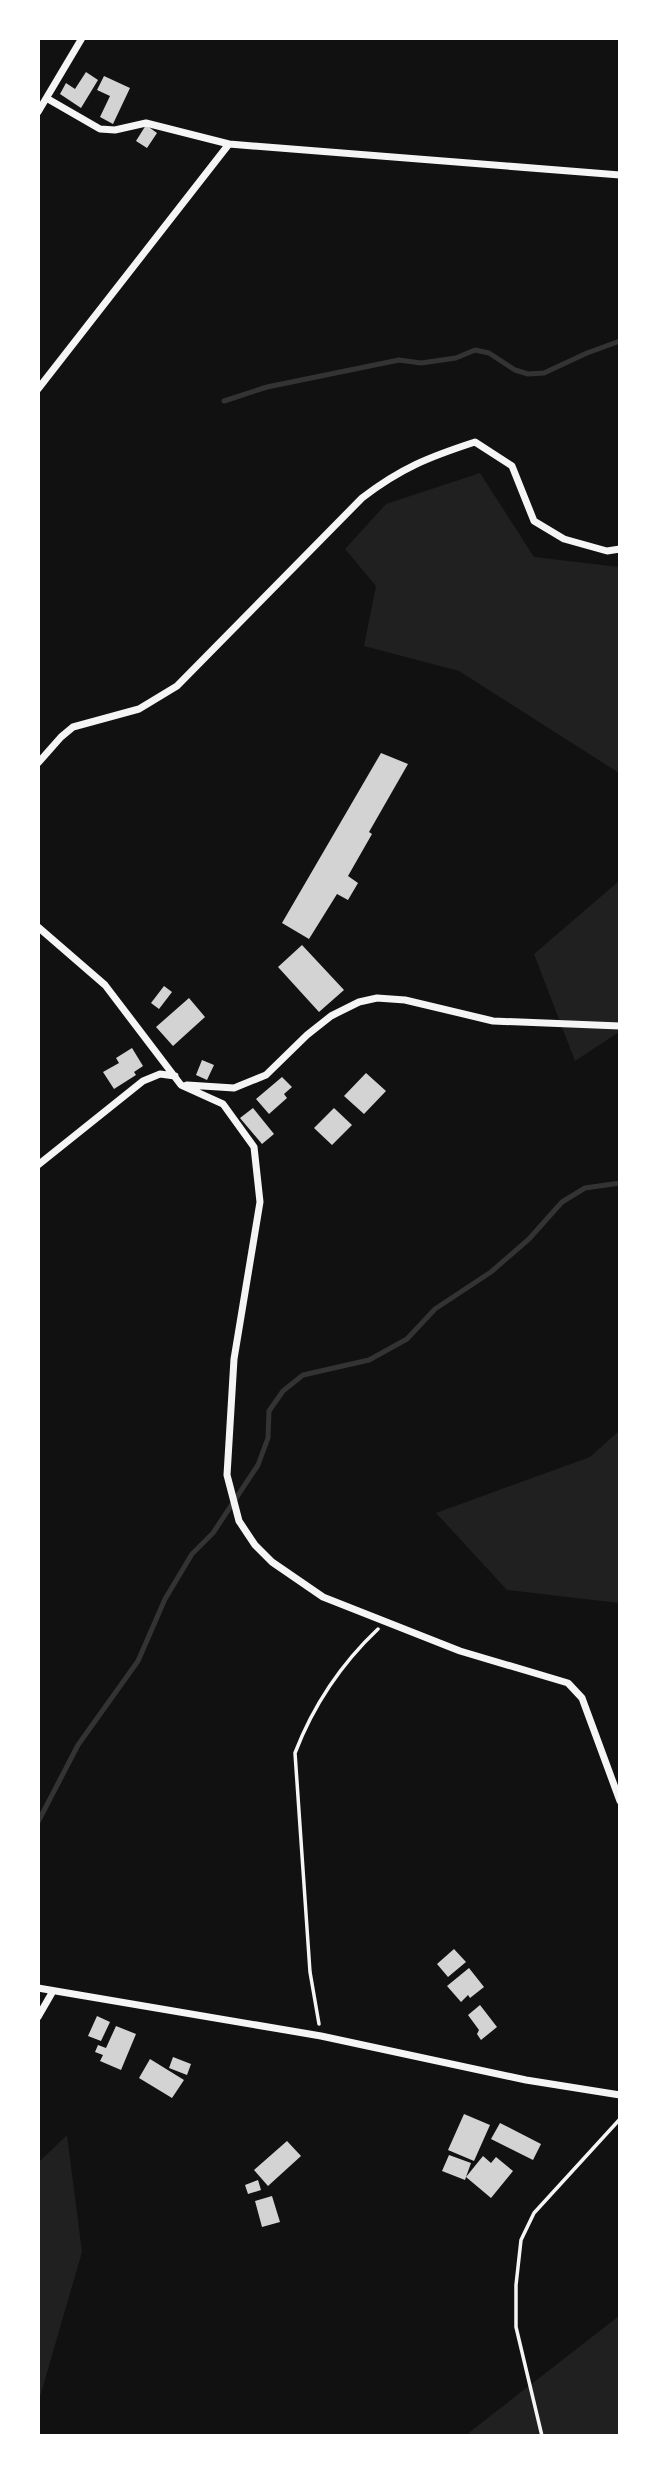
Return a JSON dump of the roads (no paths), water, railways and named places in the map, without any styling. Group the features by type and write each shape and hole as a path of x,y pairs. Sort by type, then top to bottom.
{"street":[{"path":"38,112 82,38"},
{"path":"48,99 100,129 115,130 146,123 229,144 620,175"},
{"path":"38,390 229,144"},
{"path":"38,763 73,727 139,709 177,686 362,498 389,477 425,459 475,442 512,466 534,521 564,539 607,551 620,549"},
{"path":"38,928 105,985 181,1084 223,1104 254,1147 260,1202 234,1359 227,1475 239,1521 255,1545 272,1562 323,1597 460,1651 568,1684 582,1698 620,1801"},
{"path":"181,1084 234,1088 266,1075 331,1016 359,1002 377,998 405,1000 493,1021 620,1026"},
{"path":"38,1165 143,1081 160,1074 176,1077"},
{"path":"38,1988 321,2036 526,2080 620,2095"},
{"path":"38,2017 53,1991"}],"waterway":[{"path":"224,401 267,387 399,360 421,363 456,358 475,350 489,353 515,370 528,374 544,373 620,341"},
{"path":"38,1822 78,1745 138,1661 165,1599 192,1554 213,1533 258,1465 268,1438 269,1411 283,1391 303,1375 369,1360 407,1339 435,1309 491,1272 529,1239 562,1202 585,1188 620,1183"}]}
